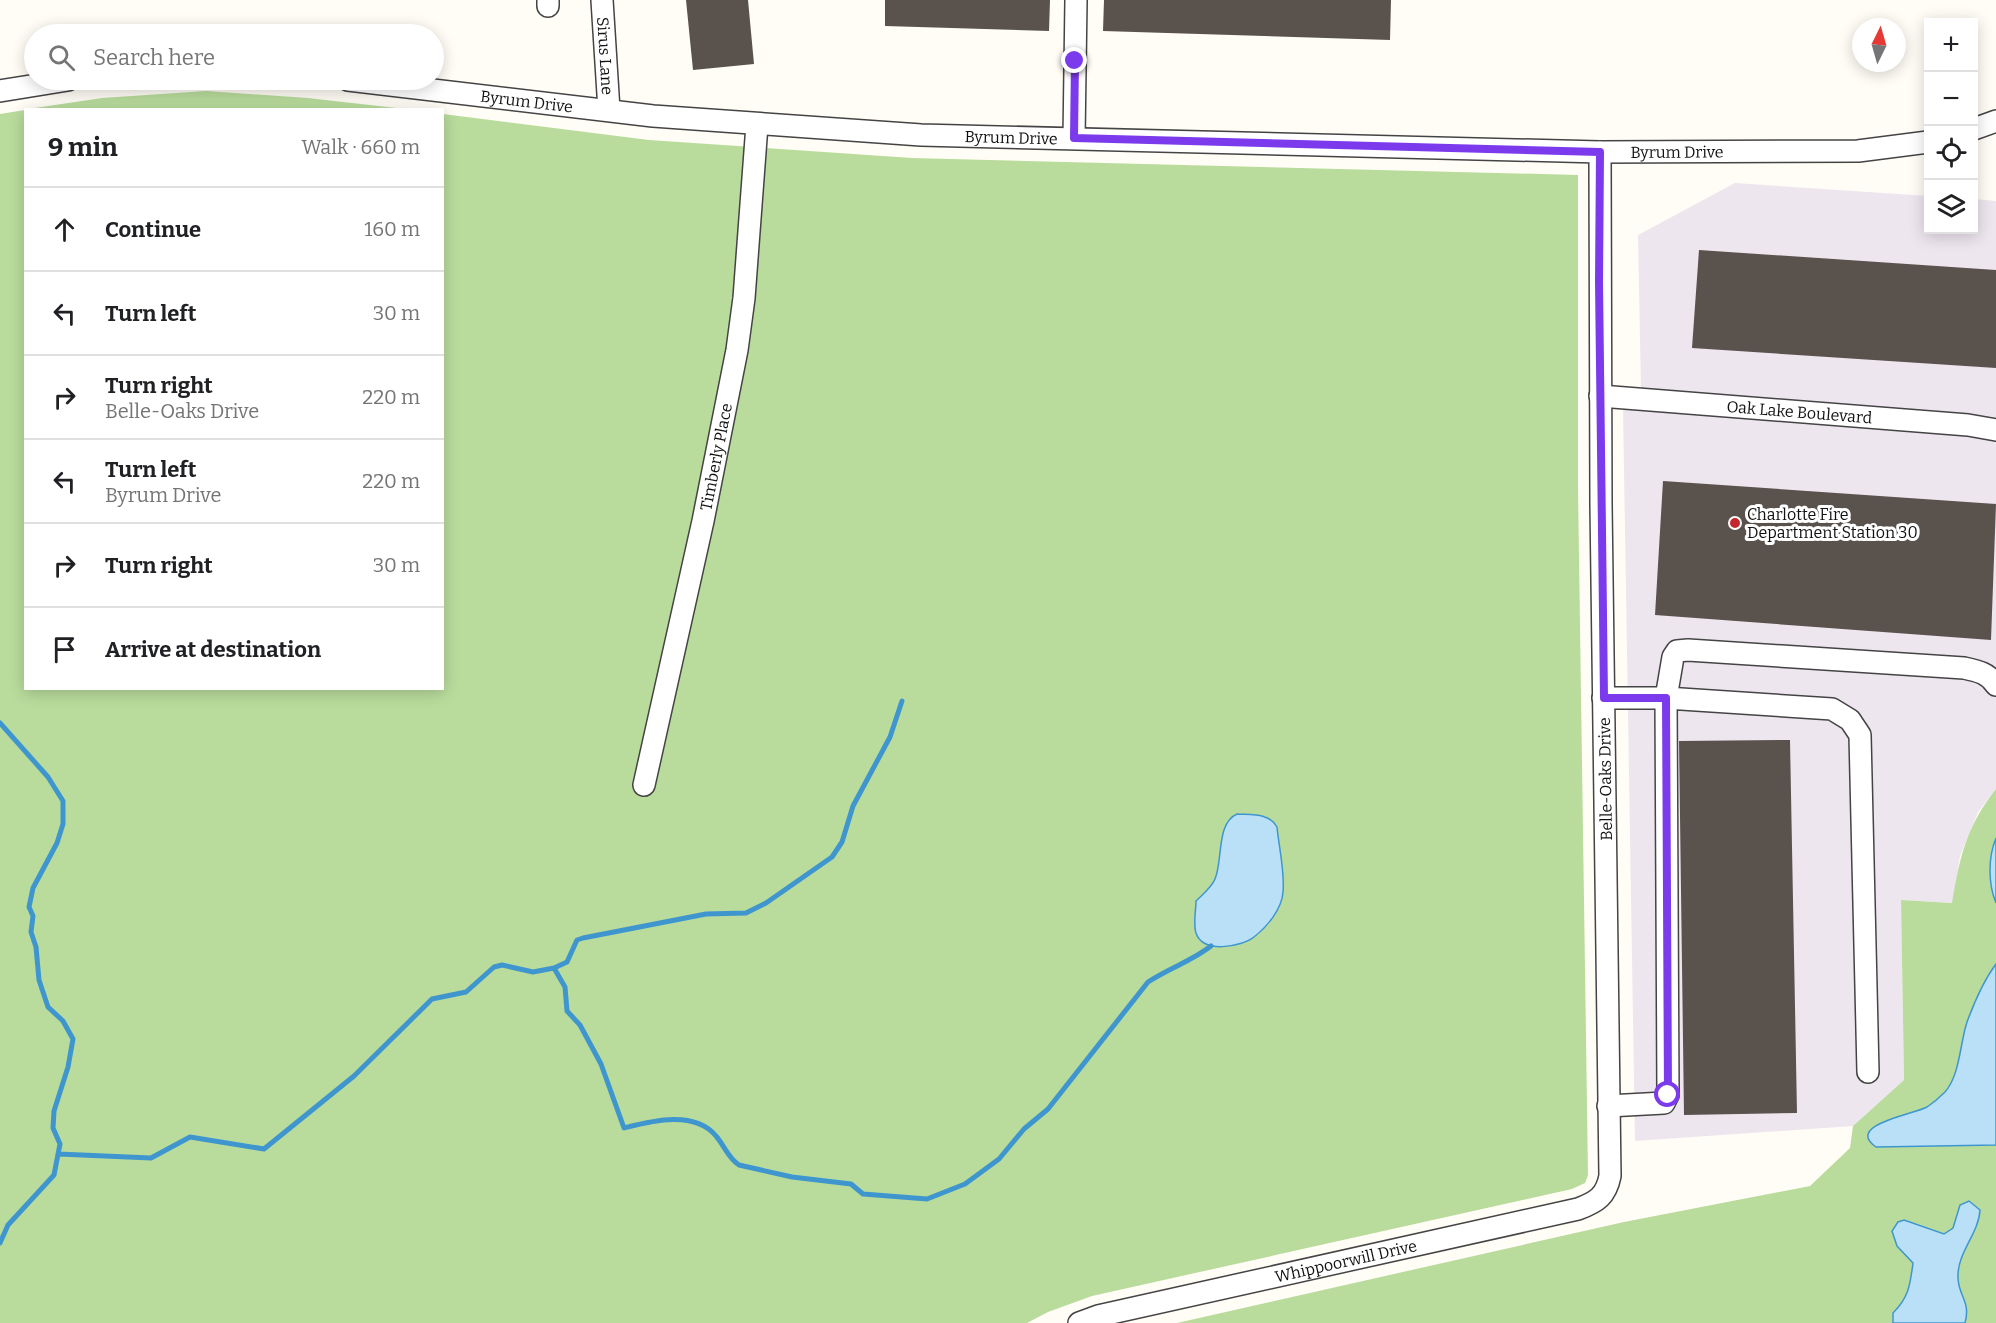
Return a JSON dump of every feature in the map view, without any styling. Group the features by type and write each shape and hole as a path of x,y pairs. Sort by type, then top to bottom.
{"street":[{"name":"Sirus Lane","path":"602,0 609,110"},
{"path":"1074,138 1077,0"},
{"path":"0,91 24,87"},
{"name":"Byrum Drive","path":"435,90 757,125 921,135 1600,152 1858,151 1924,143"},
{"path":"1978,128 1996,122"},
{"name":"Timberly Place","path":"644,785 703,521 737,350 745,287 757,125"},
{"name":"Belle-Oaks Drive","path":"1600,152 1600,396 1610,1176 1606,1189"},
{"name":"Oak Lake Boulevard","path":"1600,396 1968,425 1996,430"},
{"path":"1608,1106 1664,1103 1668,1095 1666,698 1673,657 1677,651 1964,668 1980,671 1991,677 1996,685"},
{"path":"1604,698 1666,698 1832,709 1850,720 1860,735 1868,1072"},
{"name":"Whippoorwill Drive","path":"1079,1323 1110,1314 1578,1209 1600,1199 1606,1189"}],"shaded area":[{"path":"1735,183 1924,196 1924,234 1978,234 1978,199 1996,201 1996,789 1978,812 1960,856 1953,903 1901,900 1904,1080 1853,1126 1635,1141 1623,408 1641,389 1638,235"}],"green space":[{"path":"206,91 308,98 396,108 35,108 102,98"},
{"path":"24,110 24,690 444,690 444,114 649,140 912,158 1578,175 1578,489 1588,1175 1585,1183 1572,1189 1092,1296 1048,1312 1027,1323 0,1323 0,114"},
{"path":"1996,789 1996,1323 1177,1323 1624,1222 1810,1186 1850,1148 1853,1126 1904,1080 1901,900 1952,903 1958,871 1971,829"}],"water":[{"path":"1237,814 1265,817 1274,822 1277,827 1283,876 1282,898 1273,917 1254,937 1232,946 1214,946 1200,940 1196,933 1196,901 1215,879 1226,825"},
{"path":"1996,838 1996,903 1990,870 1991,854"},
{"path":"1996,964 1996,1145 1876,1147 1869,1139 1869,1132 1885,1121 1927,1107 1950,1085 1957,1068 1970,1015 1983,984"},
{"path":"1969,1201 1980,1210 1976,1227 1964,1251 1959,1268 1959,1284 1966,1309 1965,1323 1893,1323 1893,1313 1908,1290 1913,1263 1897,1246 1892,1231 1898,1222 1904,1220 1944,1234 1953,1228 1960,1205"}],"building":[{"path":"686,0 748,0 754,64 693,70"},
{"path":"885,0 1050,0 1049,31 885,26"},
{"path":"1104,0 1391,0 1390,40 1103,31"},
{"path":"1699,250 1996,270 1996,368 1692,348"},
{"path":"1663,481 1996,504 1991,640 1655,615"},
{"path":"1790,740 1797,1113 1684,1115 1679,741"}],"waterway":[{"path":"58,1154 151,1158 190,1137 264,1149 354,1076 432,999 466,992 494,967 502,965 533,972 554,968 567,962 577,940 583,938 706,914 746,913 766,903 832,857 842,842 853,806 890,737 902,701"},
{"path":"0,723 48,777 63,801 63,824 57,843 33,888 29,907 33,916 31,932 36,947 39,980 48,1007 63,1021 73,1039 68,1067 54,1111 53,1128 60,1144 54,1175 8,1225 0,1243"},
{"path":"554,968 565,987 567,1011 580,1025 601,1064 624,1128 660,1121 685,1120 707,1128 739,1165 792,1177 851,1184 863,1194 927,1199 965,1184 999,1159 1024,1129 1048,1109 1148,982 1211,946"}],"place":[{"name":"Charlotte Fire Department Station 30","path":"1735,523"}],"route":[{"path":"1075,61 1074,138 1600,152 1600,504 1604,698 1666,698 1664,717 1668,1095"}]}
